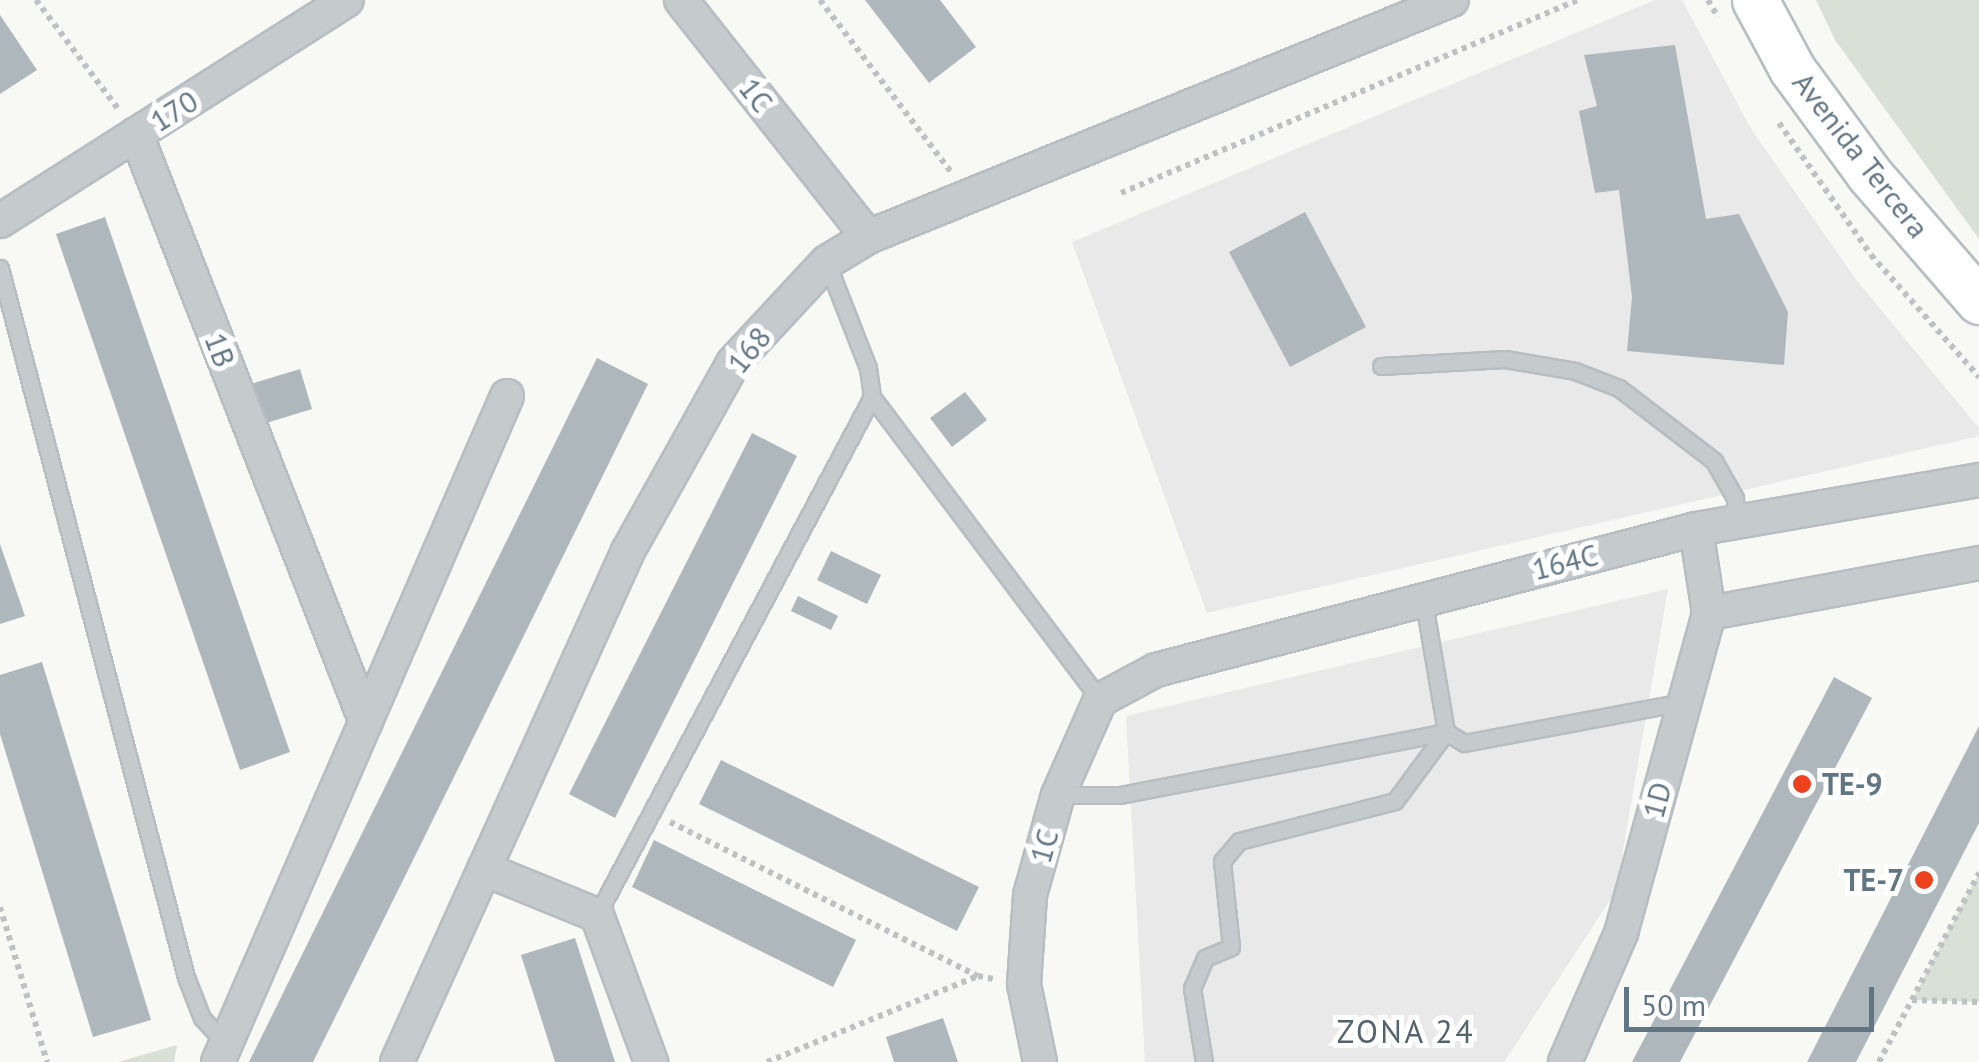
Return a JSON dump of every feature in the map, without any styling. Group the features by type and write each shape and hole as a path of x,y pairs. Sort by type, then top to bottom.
{"main road":[{"name":"Avenida Tercera","path":"1755,0 1792,68 1869,174 1979,301"}],"street":[{"name":"170","path":"0,221 347,0"},
{"name":"1C","path":"681,0 868,238"},
{"name":"168","path":"397,1062 628,552 733,363 827,262 868,238 1452,0"},
{"name":"1B","path":"136,134 366,722"},
{"path":"222,1053 506,396"},
{"name":"164C","path":"1100,700 1156,670 1696,528 1979,480"},
{"name":"1D","path":"1565,1062 1621,934 1709,614 1696,528"},
{"path":"1709,614 1979,563"},
{"name":"1C","path":"1040,1062 1024,984 1030,896 1058,795 1100,700"},
{"path":"484,869 596,915 651,1062"}],"lane":[{"path":"827,262 868,368 872,397 1100,700"},
{"path":"0,268 186,976 202,1018 222,1053"},
{"path":"1381,366 1505,360 1575,371 1620,388 1714,461 1735,498 1736,522"},
{"path":"596,915 872,397"},
{"path":"1204,1062 1192,988 1205,958 1231,947 1222,862 1240,840 1395,801 1446,732 1423,597"},
{"path":"1058,795 1120,795 1446,732 1464,742 1684,702"}],"path":[{"path":"36,0 136,134"},
{"path":"820,0 970,197"},
{"path":"1121,193 1578,0"},
{"path":"651,812 978,976 1024,984"},
{"path":"1879,1062 1979,873"},
{"path":"0,907 47,1062"},
{"path":"768,1062 978,976"},
{"path":"1912,1000 1979,1002"}],"shaded area":[{"path":"1655,0 1682,0 1751,129 1857,281 1979,428 1979,436 1207,613 1072,242"},
{"path":"1816,0 1979,0 1979,239 1835,40"},
{"path":"1668,589 1616,891 1504,1062 1145,1062 1126,716"},
{"path":"1979,873 1979,1002 1912,1000"},
{"path":"177,1045 174,1062 118,1062"}],"building":[{"path":"865,0 940,0 976,47 929,83"},
{"path":"0,15 37,70 0,94"},
{"path":"1675,45 1706,219 1739,214 1788,312 1784,365 1627,351 1632,297 1619,190 1595,193 1579,111 1597,106 1584,55"},
{"path":"1305,212 1366,327 1290,367 1229,252"},
{"path":"105,217 290,752 240,770 56,234"},
{"path":"597,358 648,384 418,850 313,1062 249,1062"},
{"path":"300,369 312,409 263,424 251,384"},
{"path":"965,392 987,420 952,447 930,418"},
{"path":"752,433 797,456 615,818 569,794"},
{"path":"0,544 25,616 0,624"},
{"path":"831,551 881,575 867,604 817,580"},
{"path":"798,596 838,616 831,630 791,611"},
{"path":"42,662 151,1020 93,1037 0,734 0,675"},
{"path":"1834,677 1872,698 1680,1062 1632,1062"},
{"path":"1979,726 1979,823 1856,1062 1807,1062"},
{"path":"721,760 979,887 957,931 699,804"},
{"path":"654,840 856,940 833,987 632,887"},
{"path":"575,938 615,1062 555,1062 521,955"},
{"path":"943,1018 958,1062 894,1062 886,1037"}],"place":[{"name":"TE-9","path":"1802,784"},
{"name":"TE-7","path":"1924,880"}],"district":[{"name":"ZONA 24","path":"1406,1031"}]}
